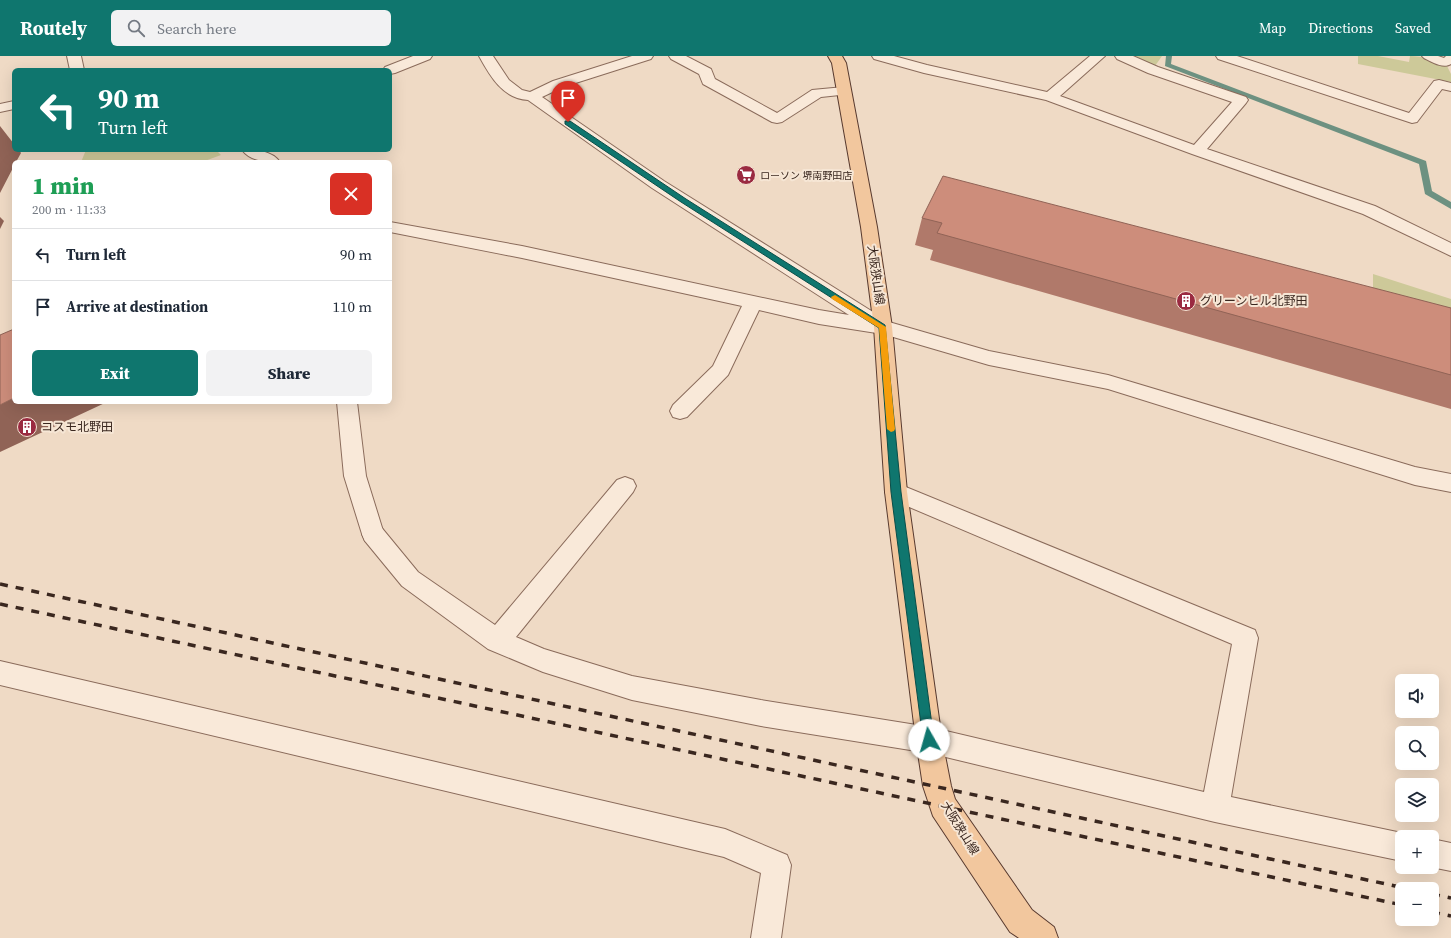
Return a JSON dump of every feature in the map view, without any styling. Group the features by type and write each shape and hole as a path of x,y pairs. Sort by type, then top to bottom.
{"main road":[{"name":"大阪狭山線","path":"835,56 839,63 869,227 883,327 896,492 929,740 937,786 943,806 1022,920 1043,938"}],"street":[{"path":"74,56 77,68"},
{"path":"390,66 425,56"},
{"path":"486,56 494,73 504,84 523,97 532,96 558,84 646,56"},
{"path":"676,56 706,72 708,81 777,119 816,93 844,91"},
{"path":"879,56 928,62 1050,97 1197,151 1369,210 1451,250"},
{"path":"1050,97 1098,56"},
{"path":"1122,56 1153,70 1241,100 1197,151"},
{"path":"1223,56 1412,119 1439,84 1451,87"},
{"path":"532,96 684,201 883,327"},
{"path":"0,108 12,105"},
{"path":"254,152 268,160"},
{"path":"392,227 522,252 818,317 883,327 988,358 1108,382 1415,476 1451,483"},
{"path":"680,411 721,370 753,302"},
{"path":"346,404 355,476 373,534 410,579 497,641 543,660 632,688 761,713 929,740 1216,808 1395,846"},
{"path":"497,641 625,486"},
{"path":"896,492 1246,638 1216,808"},
{"path":"0,673 725,844 777,865 766,938"},
{"path":"1439,854 1451,857"}],"lane":[{"path":"1428,56 1446,63 1451,57"}],"shaded area":[{"path":"1135,56 1162,56 1155,66"},
{"path":"1358,56 1378,56 1409,62 1410,56 1433,60 1446,64 1451,74 1451,82 1358,64"},
{"path":"85,152 218,152 221,155 207,160 82,160"},
{"path":"1373,274 1451,299 1451,339 1373,318"}],"building":[{"path":"943,176 1451,308 1451,375 937,233 942,223 922,218"},
{"path":"12,330 12,399 0,405 0,335"}],"waterway":[{"path":"1169,56 1167,65 1423,163 1428,192 1451,206"}],"railway":[{"path":"0,584 1395,886"},
{"path":"0,604 1395,903"},
{"path":"1439,895 1451,898"},
{"path":"1439,913 1451,916"}],"slow traffic":[{"path":"835,297 883,327 891,429"}],"place":[{"name":"ローソン 堺南野田店","path":"746,175"},
{"name":"グリーンヒル北野田","path":"1186,301"},
{"name":"コスモ北野田","path":"27,427"}],"route":[{"path":"568,122 684,201 883,327 896,492 929,740"}]}
